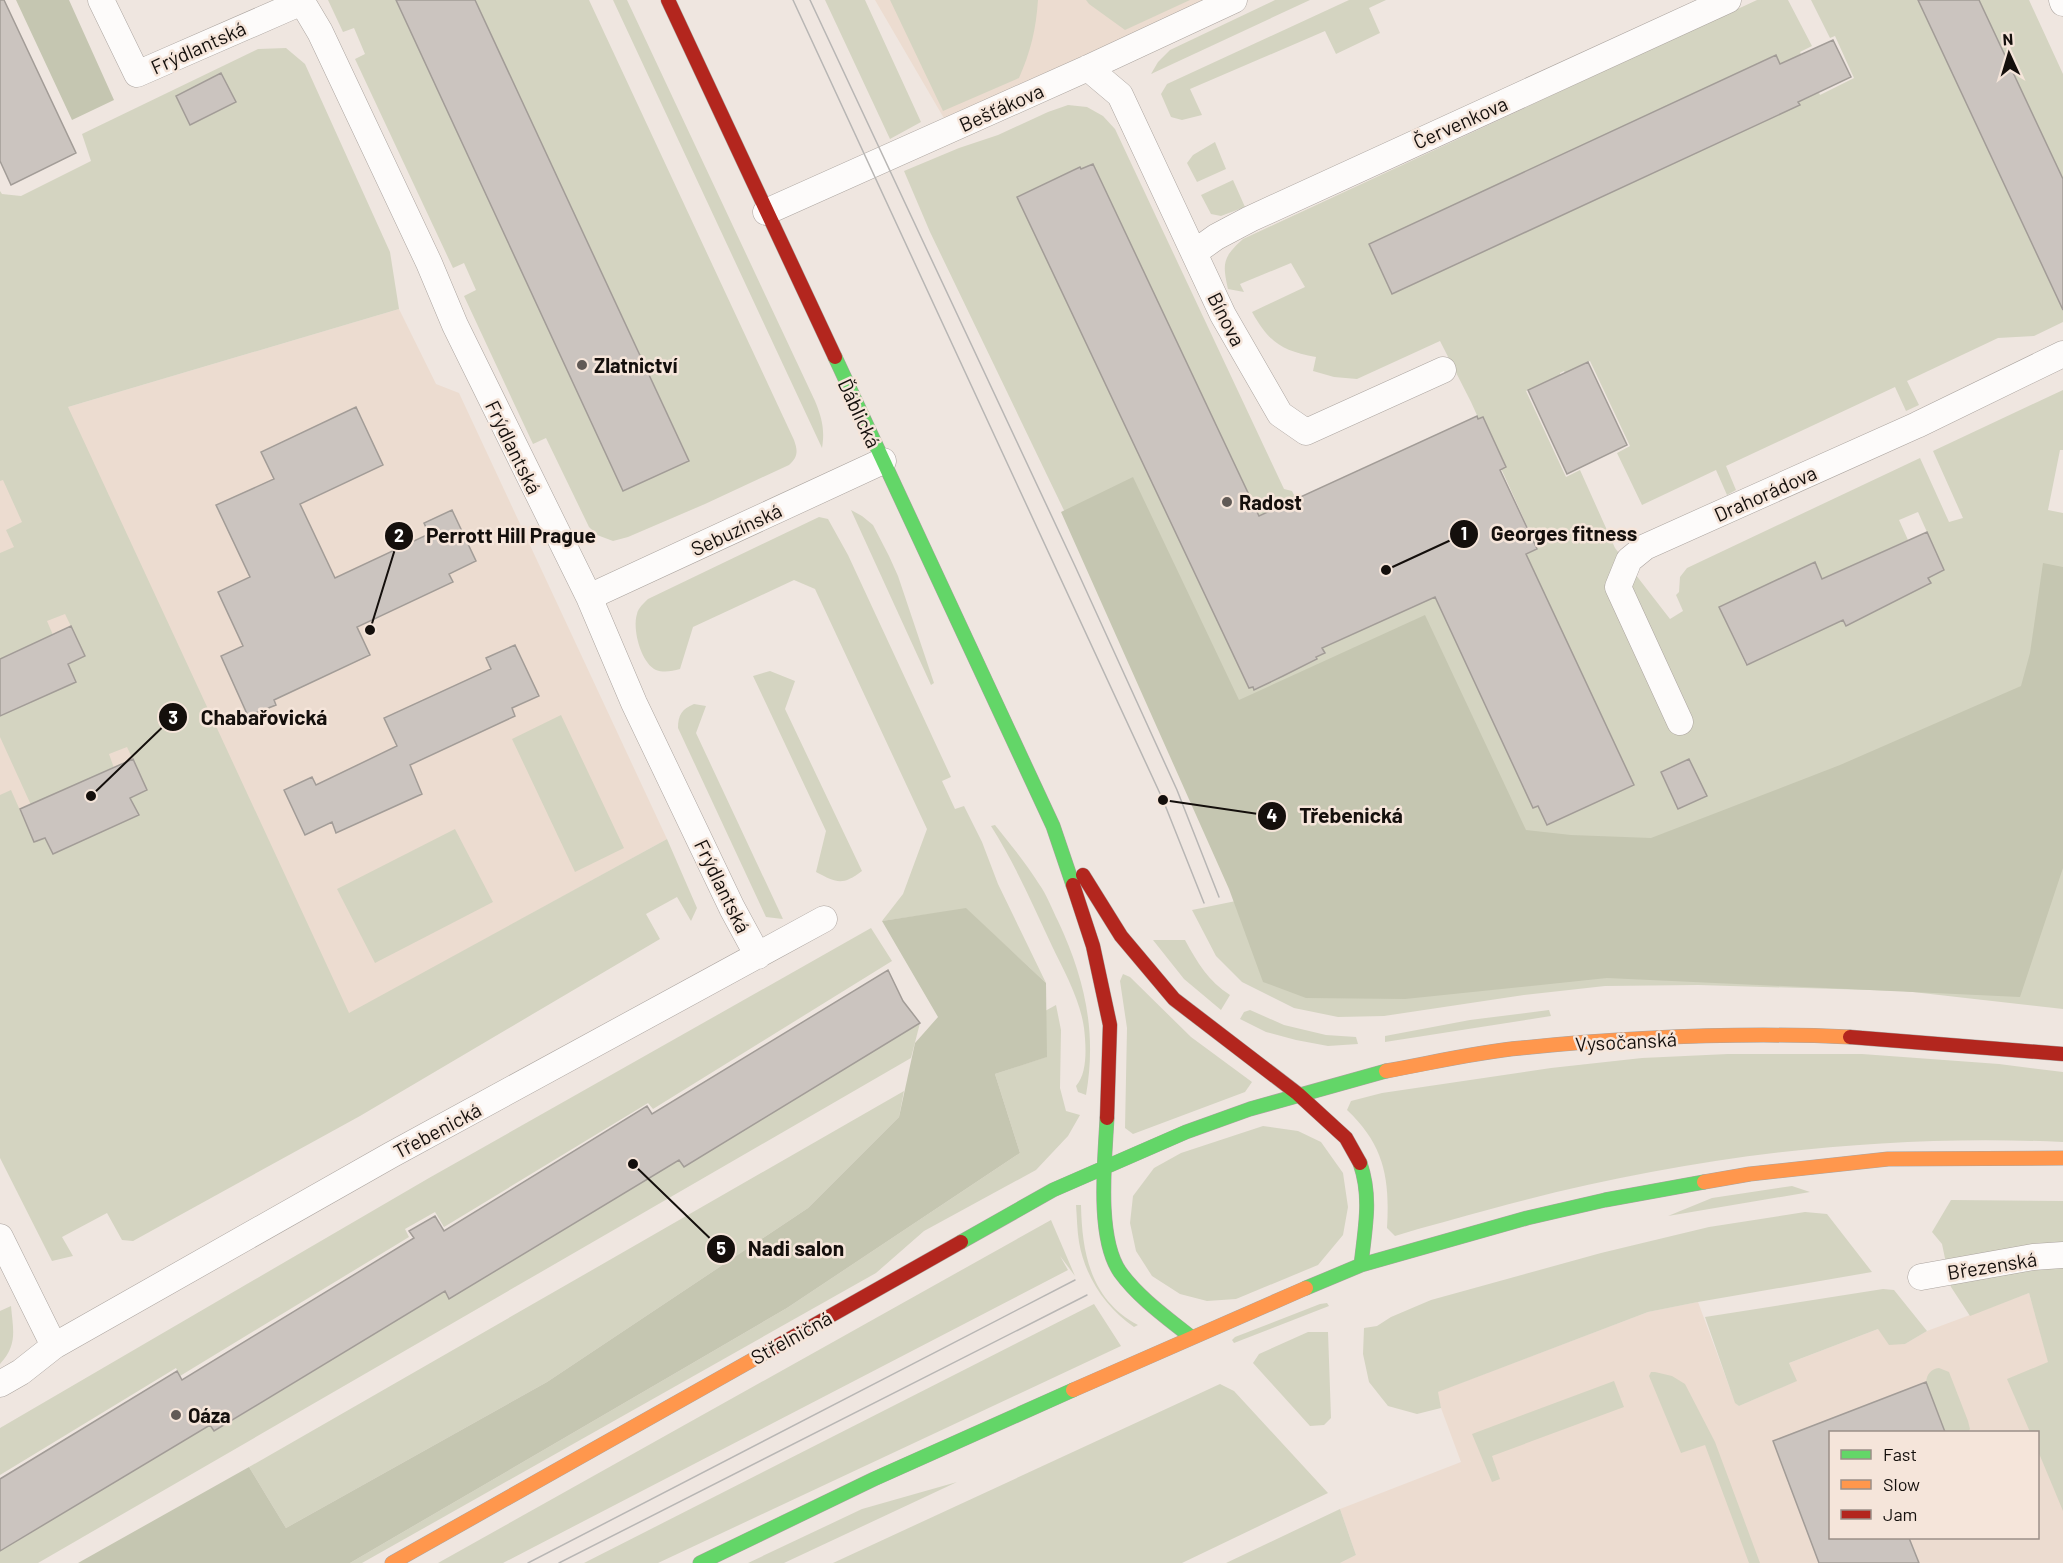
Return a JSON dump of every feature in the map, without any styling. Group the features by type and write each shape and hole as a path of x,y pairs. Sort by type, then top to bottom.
{"main road":[{"name":"Ďáblická","path":"668,0 1053,826"},
{"path":"1053,826 1121,936 1174,999 1299,1094 1346,1138 1359,1160 1366,1181 1368,1205 1360,1265"},
{"path":"1053,826 1093,946 1110,1024 1104,1204 1108,1242 1119,1270 1146,1301 1191,1337"},
{"name":"Vysočanská","path":"1198,1127 1299,1094 1410,1067 1519,1048 1609,1041 1803,1035 1893,1039 2063,1054"},
{"name":"Střelničná","path":"392,1563 1053,1190 1198,1127"},
{"path":"700,1563 874,1479 1191,1337 1360,1265 1605,1200 1750,1173 1888,1159 2063,1158"}],"street":[{"name":"Frýdlantská","path":"102,0 137,74 301,1 320,32 429,263 455,325 589,597 634,703 732,908 758,956"},
{"name":"Bešťákova","path":"766,212 1234,0"},
{"name":"Červenkova","path":"1195,252 1216,237 1250,219 1728,0"},
{"name":"Bínova","path":"1088,68 1120,95 1223,315 1280,414 1306,432 1443,370"},
{"name":"Drahorádova","path":"1680,722 1618,587 1629,560 1646,547 1917,425 2063,354"},
{"name":"Sebuzínská","path":"589,597 883,461"},
{"name":"Třebenická","path":"0,1384 21,1372 54,1346 391,1155 824,919"},
{"path":"0,1237 54,1346"},
{"name":"Březenská","path":"1921,1277 2033,1257 2063,1255"}],"shaded area":[{"path":"875,0 1205,0 945,120"},
{"path":"399,309 436,384 459,393 667,839 349,1014 0,1109 0,438 68,407"},
{"path":"2029,1293 2063,1413 2063,1563 1340,1563 1356,1555 1340,1509 1461,1462 1437,1392 1648,1312 1698,1302 1735,1402 1739,1406 1796,1381 1789,1363 1878,1329 1905,1344 1927,1331"}],"green space":[{"path":"16,0 69,0 114,100 72,120"},
{"path":"328,0 396,0 624,491 689,460 475,0 589,0 794,440 796,454 789,465 628,537 613,541 597,535 589,527 546,438 533,444 464,296 476,290 464,263 453,268 355,59 365,54 354,28 343,32"},
{"path":"613,0 627,0 815,401 822,424 822,448"},
{"path":"825,0 865,0 921,122 890,139"},
{"path":"890,0 1038,0 1032,40 1019,78 943,111"},
{"path":"1086,0 1190,0 1125,30"},
{"path":"1275,0 1310,0 1151,74 1158,62 1170,50"},
{"path":"1349,0 1386,0 1369,8 1380,33 1336,54 1325,31 1190,89 1202,115 1182,120 1171,117 1161,94 1167,84"},
{"path":"1757,0 1788,0 1812,46 1800,52 1820,95 1854,78 1835,36 1830,38 1811,0 1918,0 2063,305 2063,322 2034,336 1998,338 1907,381 1919,405 1906,411 1895,387 1726,466 1736,490 1727,495 1716,470 1642,505 1617,453 1630,446 1590,361 1565,373 1564,371 1526,391 1566,477 1580,470 1615,548 1670,619 1683,611 1676,595 1679,592 1680,577 1687,568 1920,458 1949,522 1963,518 1933,451 2063,390 2063,450 2060,450 2048,510 2063,513 2063,1009 1904,991 1698,985 1605,986 1524,995 1384,1016 1338,1017 1294,1008 1242,982 1216,956 1192,910 1270,894 1123,633 930,232 904,171 1068,105 1087,107 1103,116 1115,129 1284,489 1292,491 1296,499 1283,505 1287,515 1264,526 1093,164 1081,169 1080,167 1024,196 1023,194 1019,196 1018,199 1249,688 1254,689 1316,660 1316,657 1325,653 1322,648 1435,597 1533,808 1538,806 1547,825 1634,785 1526,554 1537,548 1471,402 1440,341 1357,379 1334,377 1313,371 1316,357 1294,352 1277,344 1264,331 1252,312 1305,287 1291,263 1240,284 1244,292 1228,289 1225,273 1226,261 1231,251 1243,239","holes":["1776,55 1799,105 1392,294 1369,244","1918,512 1944,570 1928,578 1930,583 1846,625 1843,620 1746,665 1719,607 1815,563 1822,579 1908,540 1899,520","1689,760 1706,796 1678,809 1661,773"]},
{"path":"1979,0 2029,0 2063,74 2063,179"},
{"path":"286,48 305,64 390,252 399,309 68,407 349,1013 667,839 697,908 691,921 677,897 646,914 660,939 360,1116 133,1241 122,1240 107,1213 62,1237 73,1256 52,1261 0,1158 0,795 11,790 34,842 45,838 53,854 138,815 130,798 147,790 127,747 109,754 114,768 31,805 0,737 0,716 76,682 68,664 85,655 65,614 47,621 53,635 0,659 0,553 14,547 6,530 22,522 3,480 0,481 0,191 2,194 21,196 91,161 82,134 258,49","holes":["221,74 235,102 190,125"]},
{"path":"1215,142 1226,169 1197,182 1187,163 1193,155"},
{"path":"1233,180 1245,207 1221,216 1211,214 1201,195"},
{"path":"1133,477 1239,700 1425,615 1526,830 1571,835 1651,838 1840,765 2021,686 2030,653 2043,563 2063,567 2063,868 2020,997 1607,978 1405,999 1306,998 1263,982 1229,889 1061,512"},
{"path":"851,510 873,525 889,556 898,576 934,683 931,685"},
{"path":"819,517 828,519 848,555 951,777 942,781 955,809 964,806 982,842 998,884 1046,983 966,909 882,921 903,894 927,829 815,589 794,580 693,627 680,669 665,672 656,670 642,653 637,636 636,620 641,606 648,599"},
{"path":"770,671 795,681 785,709 862,871 844,881 829,879 816,872 826,831 753,676"},
{"path":"694,704 706,706 696,733 783,919 766,917 678,728 682,713"},
{"path":"561,715 624,848 575,872 512,739"},
{"path":"995,825 1034,876 1044,893 1075,964 1082,985 1089,1028 1089,1072 1086,1095 1078,1092 1076,1086 1083,1074 1085,1058 1084,1028 1079,1006 1023,885 991,826"},
{"path":"455,829 493,902 375,963 337,889"},
{"path":"966,908 1046,983 1047,1057 995,1074 1020,1153 787,1308 350,1563 78,1563 249,1467 286,1528 547,1382 808,1208 899,1117 915,1043 938,1017 882,921"},
{"path":"871,928 892,961 653,1109 648,1103 444,1227 435,1212 405,1229 409,1237 180,1376 176,1368 0,1475 0,1428 429,1178"},
{"path":"1153,940 1185,940 1210,978 1230,995 1221,1010 1184,979"},
{"path":"1123,974 1130,977 1191,1037 1252,1082 1245,1092 1133,1134 1125,1128 1127,1028 1120,981"},
{"path":"1056,1005 1061,1030 1060,1088 1066,1111 1080,1115 1068,1136 1036,1170 924,1231 876,1273 362,1563 350,1563 787,1308 1020,1153 995,1074 1046,1057 1045,1011"},
{"path":"1250,1010 1284,1025 1326,1035 1356,1037 1358,1044 1328,1046 1266,1032 1240,1019 1244,1012"},
{"path":"1549,1010 1551,1016 1385,1042 1385,1036 1470,1020"},
{"path":"920,1023 911,1058 38,1563 0,1563 0,1550 210,1425 215,1431 445,1291 449,1298 679,1160 684,1167"},
{"path":"1728,1054 1862,1054 1999,1064 2063,1072 2063,1142 1991,1140 1919,1142 1774,1153 1703,1163 1561,1191 1395,1236 1387,1228 1387,1193 1382,1163 1369,1136 1347,1110 1351,1101 1382,1093 1551,1068 1642,1058"},
{"path":"904,1091 899,1117 808,1208 547,1382 286,1528 249,1467"},
{"path":"1263,1126 1298,1131 1321,1142 1343,1173 1348,1207 1343,1235 1318,1265 1236,1299 1207,1301 1180,1294 1152,1276 1136,1251 1130,1223 1133,1196 1154,1168 1181,1153"},
{"path":"1792,1186 1810,1192 1668,1216 1712,1198"},
{"path":"1951,1200 2063,1201 2063,1511 2039,1453 2039,1431 2030,1431 2007,1379 2048,1362 2029,1293 1970,1316 1951,1287 1942,1244 1932,1232"},
{"path":"1076,1205 1081,1205 1084,1241 1092,1274 1109,1303 1138,1325 1134,1327 1114,1311 1106,1301 1086,1267 1079,1242"},
{"path":"1805,1212 1827,1214 1872,1272 1648,1312 1438,1392 1441,1408 1417,1414 1388,1406 1369,1382 1363,1354 1364,1328 1377,1326 1391,1317 1431,1300 1601,1253 1709,1227"},
{"path":"1051,1220 1075,1276 1060,1256 1068,1270 503,1563 438,1563"},
{"path":"1883,1289 1894,1290 1927,1331 1905,1344 1889,1345 1878,1329 1789,1363 1797,1381 1739,1406 1735,1403 1705,1317"},
{"path":"1327,1303 1329,1306 1234,1343 1232,1340 1235,1337"},
{"path":"1094,1304 1121,1346 658,1563 584,1563"},
{"path":"11,1306 12,1343 0,1364 0,1311"},
{"path":"1308,1332 1328,1332 1331,1418 1324,1425 1310,1426 1253,1363 1259,1354"},
{"path":"1939,1368 1949,1372 1968,1421 1969,1431 1945,1431 1926,1382 1930,1372"},
{"path":"1651,1372 1672,1376 1685,1384 1715,1442 1760,1563 1749,1563 1705,1445 1681,1453 1649,1376"},
{"path":"1614,1381 1624,1407 1492,1456 1500,1479 1492,1482 1472,1434"},
{"path":"1220,1384 1234,1391 1328,1493 1182,1563 833,1563"},
{"path":"957,1482 784,1563 748,1563 862,1509"},
{"path":"1340,1509 1356,1555 1340,1563 1226,1563"}],"building":[{"path":"0,0 4,0 76,153 11,185 0,161"},
{"path":"396,0 475,0 689,461 623,491"},
{"path":"1918,0 1979,0 2063,179 2063,310"},
{"path":"1833,40 1851,77 1798,102 1800,105 1392,294 1369,244 1776,55 1780,64"},
{"path":"221,73 236,102 190,125 176,96"},
{"path":"1093,164 1259,516 1477,416 1478,419 1483,417 1506,467 1500,470 1537,549 1526,554 1634,785 1547,825 1538,806 1533,808 1435,597 1322,648 1325,653 1316,657 1317,659 1283,676 1254,690 1253,687 1249,688 1017,197 1080,167 1081,169"},
{"path":"1588,362 1627,445 1567,474 1528,390"},
{"path":"356,407 383,465 300,504 335,578 429,534 424,523 452,510 476,561 449,574 453,582 357,627 370,655 274,700 276,705 248,716 221,656 243,646 218,592 250,577 216,505 274,479 261,452"},
{"path":"1927,532 1944,570 1928,578 1931,583 1846,626 1843,620 1747,665 1719,607 1815,562 1822,579"},
{"path":"71,626 85,656 68,664 76,682 0,716 0,659"},
{"path":"515,645 539,696 512,708 515,716 410,765 422,794 336,833 332,822 305,835 284,790 312,777 316,785 397,746 384,718 491,669 486,658"},
{"path":"133,759 147,790 130,798 139,815 53,854 45,838 34,842 20,809"},
{"path":"1689,759 1707,796 1678,809 1661,772"},
{"path":"888,970 903,1001 920,1023 684,1167 679,1160 449,1299 445,1291 214,1431 210,1425 0,1551 0,1479 177,1371 182,1380 414,1238 409,1231 435,1216 444,1231 647,1106 652,1114"},
{"path":"1926,1382 1945,1431 1829,1431 1829,1539 1909,1539 1919,1563 1819,1563 1773,1441"}],"tram line":[{"path":"793,0 1163,800 1204,903"},
{"path":"810,0 1075,566 1177,790 1219,897"},
{"path":"528,1563 1075,1280"},
{"path":"559,1563 1087,1295"}],"traffic: fast":[{"path":"835,357 1053,826 1073,885"},
{"path":"961,1242 1053,1190 1186,1132 1250,1109 1386,1071"},
{"path":"1107,1118 1104,1197 1105,1219 1112,1257 1120,1272 1136,1290 1153,1307 1191,1337"},
{"path":"1360,1163 1367,1201 1361,1265"},
{"path":"1306,1288 1361,1265 1527,1218 1605,1200 1704,1182"},
{"path":"700,1563 874,1479 1073,1390"}],"traffic: slow":[{"path":"1386,1071 1470,1055 1562,1044 1727,1035 1850,1037"},
{"path":"1704,1182 1750,1174 1888,1159 2063,1158"},
{"path":"1073,1390 1306,1288"},
{"path":"392,1563 770,1350"}],"traffic: jam":[{"path":"668,0 835,357"},
{"path":"1083,875 1121,936 1174,999 1298,1094 1346,1138 1360,1163"},
{"path":"1073,885 1093,946 1110,1025 1107,1118"},
{"path":"1850,1037 2063,1054"},
{"path":"770,1350 961,1242"}],"place":[{"name":"Zlatnictví","path":"582,365"},
{"name":"Radost","path":"1227,502"},
{"name":"Georges fitness","path":"1386,570"},
{"name":"Perrott Hill Prague","path":"370,630"},
{"name":"Chabařovická","path":"91,796"},
{"name":"Třebenická","path":"1163,800"},
{"name":"Nadi salon","path":"633,1164"},
{"name":"Oáza","path":"176,1415"}]}
